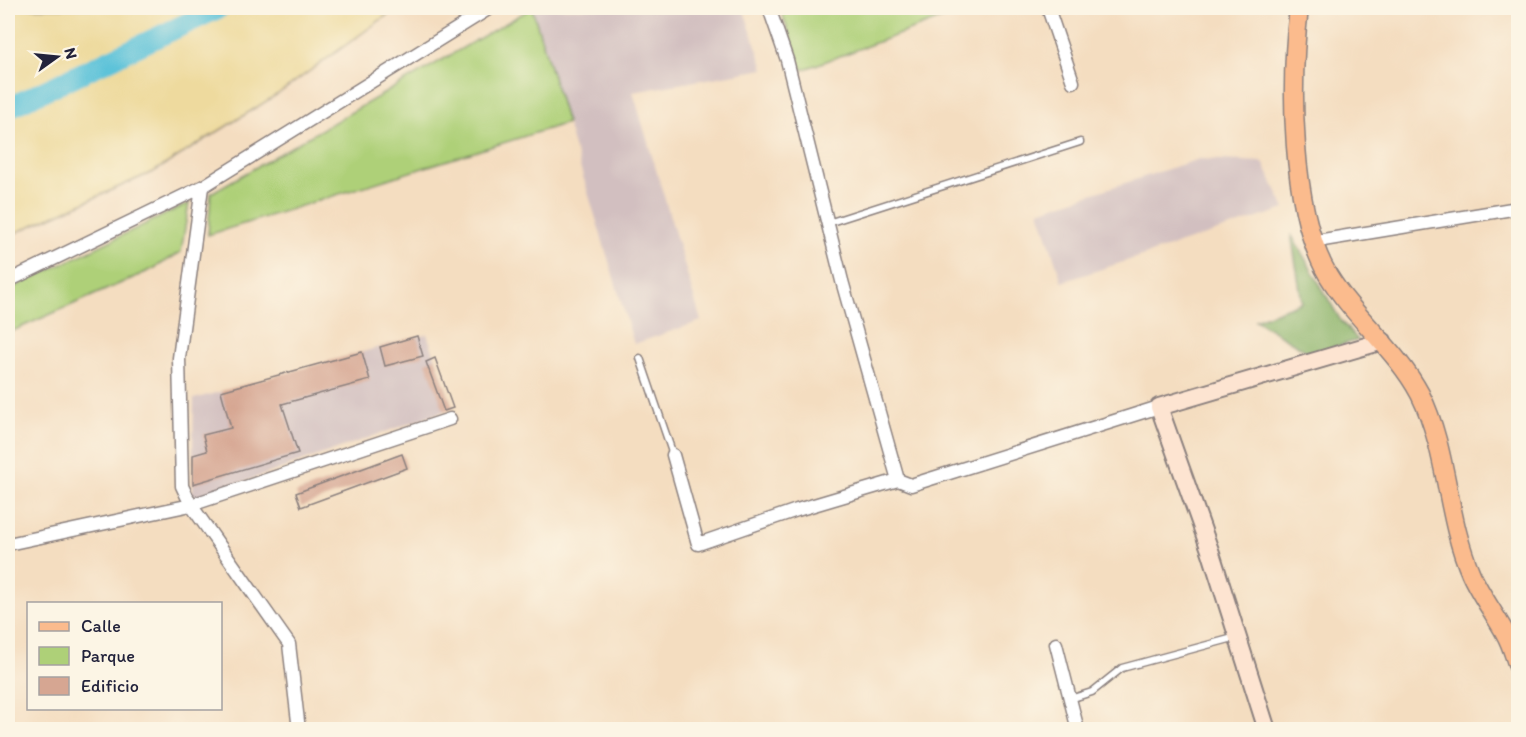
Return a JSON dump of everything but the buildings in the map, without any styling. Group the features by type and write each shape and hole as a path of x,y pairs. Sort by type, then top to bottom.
{"main road":[{"path":"1299,8 1295,40 1296,144 1302,204 1311,242 1329,277 1383,341 1420,395 1471,574 1506,634 1518,666"},
{"path":"1267,729 1159,407 1383,341"}],"street":[{"path":"8,281 202,187 490,8"},
{"path":"769,8 787,60 828,223 898,480"},
{"path":"1048,8 1073,82"},
{"path":"202,187 179,358 182,486 191,505 289,644 299,729"},
{"path":"1311,242 1518,208"},
{"path":"673,455 698,544 797,510 898,480 911,485 1159,407"},
{"path":"8,544 191,505 450,419"},
{"path":"1056,644 1078,729"}],"lane":[{"path":"828,223 1080,142"},
{"path":"640,358 673,455"},
{"path":"1070,699 1092,692 1122,669 1237,637"}],"shaded area":[{"path":"532,8 743,8 764,69 633,92 701,321 634,344"},
{"path":"1199,159 1263,162 1285,209 1062,282 1039,211"},
{"path":"427,334 453,408 192,500 194,399"}],"green space":[{"path":"532,8 567,123 208,235 211,193"},
{"path":"780,8 970,8 802,70"},
{"path":"189,203 181,252 153,269 8,333 8,290"},
{"path":"1291,234 1341,321 1358,340 1311,354 1255,320 1302,302"}],"sand":[{"path":"8,8 397,8 278,94 155,171 8,236"}],"waterway":[{"path":"8,108 219,8"}]}
